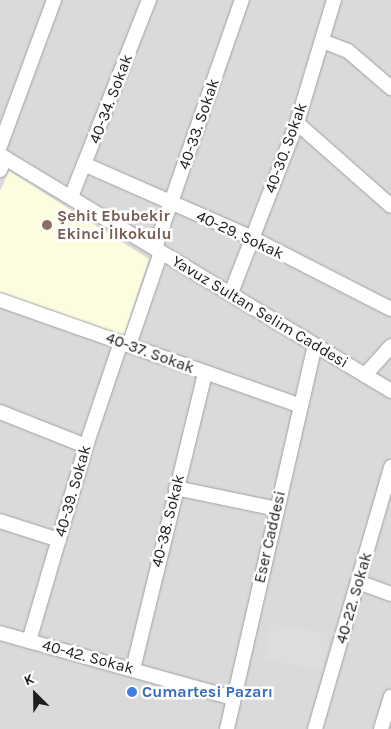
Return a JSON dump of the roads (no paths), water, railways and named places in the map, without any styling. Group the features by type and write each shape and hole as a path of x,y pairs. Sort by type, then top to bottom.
{"street":[{"path":"1,157 54,0"},
{"name":"40-34. Sokak","path":"71,197 86,165 149,0"},
{"name":"40-33. Sokak","path":"158,250 171,204 242,0"},
{"name":"40-30. Sokak","path":"231,293 297,123 334,0"},
{"path":"322,41 348,51 391,88"},
{"path":"297,123 391,206"},
{"name":"Yavuz Sultan Selim Caddesi","path":"1,157 71,197 391,391"},
{"name":"40-29. Sokak","path":"86,165 252,238 391,309"},
{"name":"40-39. Sokak","path":"29,642 86,446 158,250"},
{"name":"40-37. Sokak","path":"0,300 301,406"},
{"name":"Eser Caddesi","path":"227,729 315,346"},
{"path":"365,375 391,346"},
{"name":"40-38. Sokak","path":"133,669 205,373"},
{"path":"0,412 86,446"},
{"name":"40-22. Sokak","path":"315,729 391,467"},
{"path":"176,488 277,510"},
{"path":"0,521 59,540"},
{"path":"358,582 391,594"},
{"name":"40-42. Sokak","path":"0,633 233,698"},
{"path":"381,729 391,699"}],"place":[{"name":"Şehit Ebubekir Ekinci İlkokulu","path":"47,225"},
{"name":"Cumartesi Pazarı","path":"132,692"}]}
